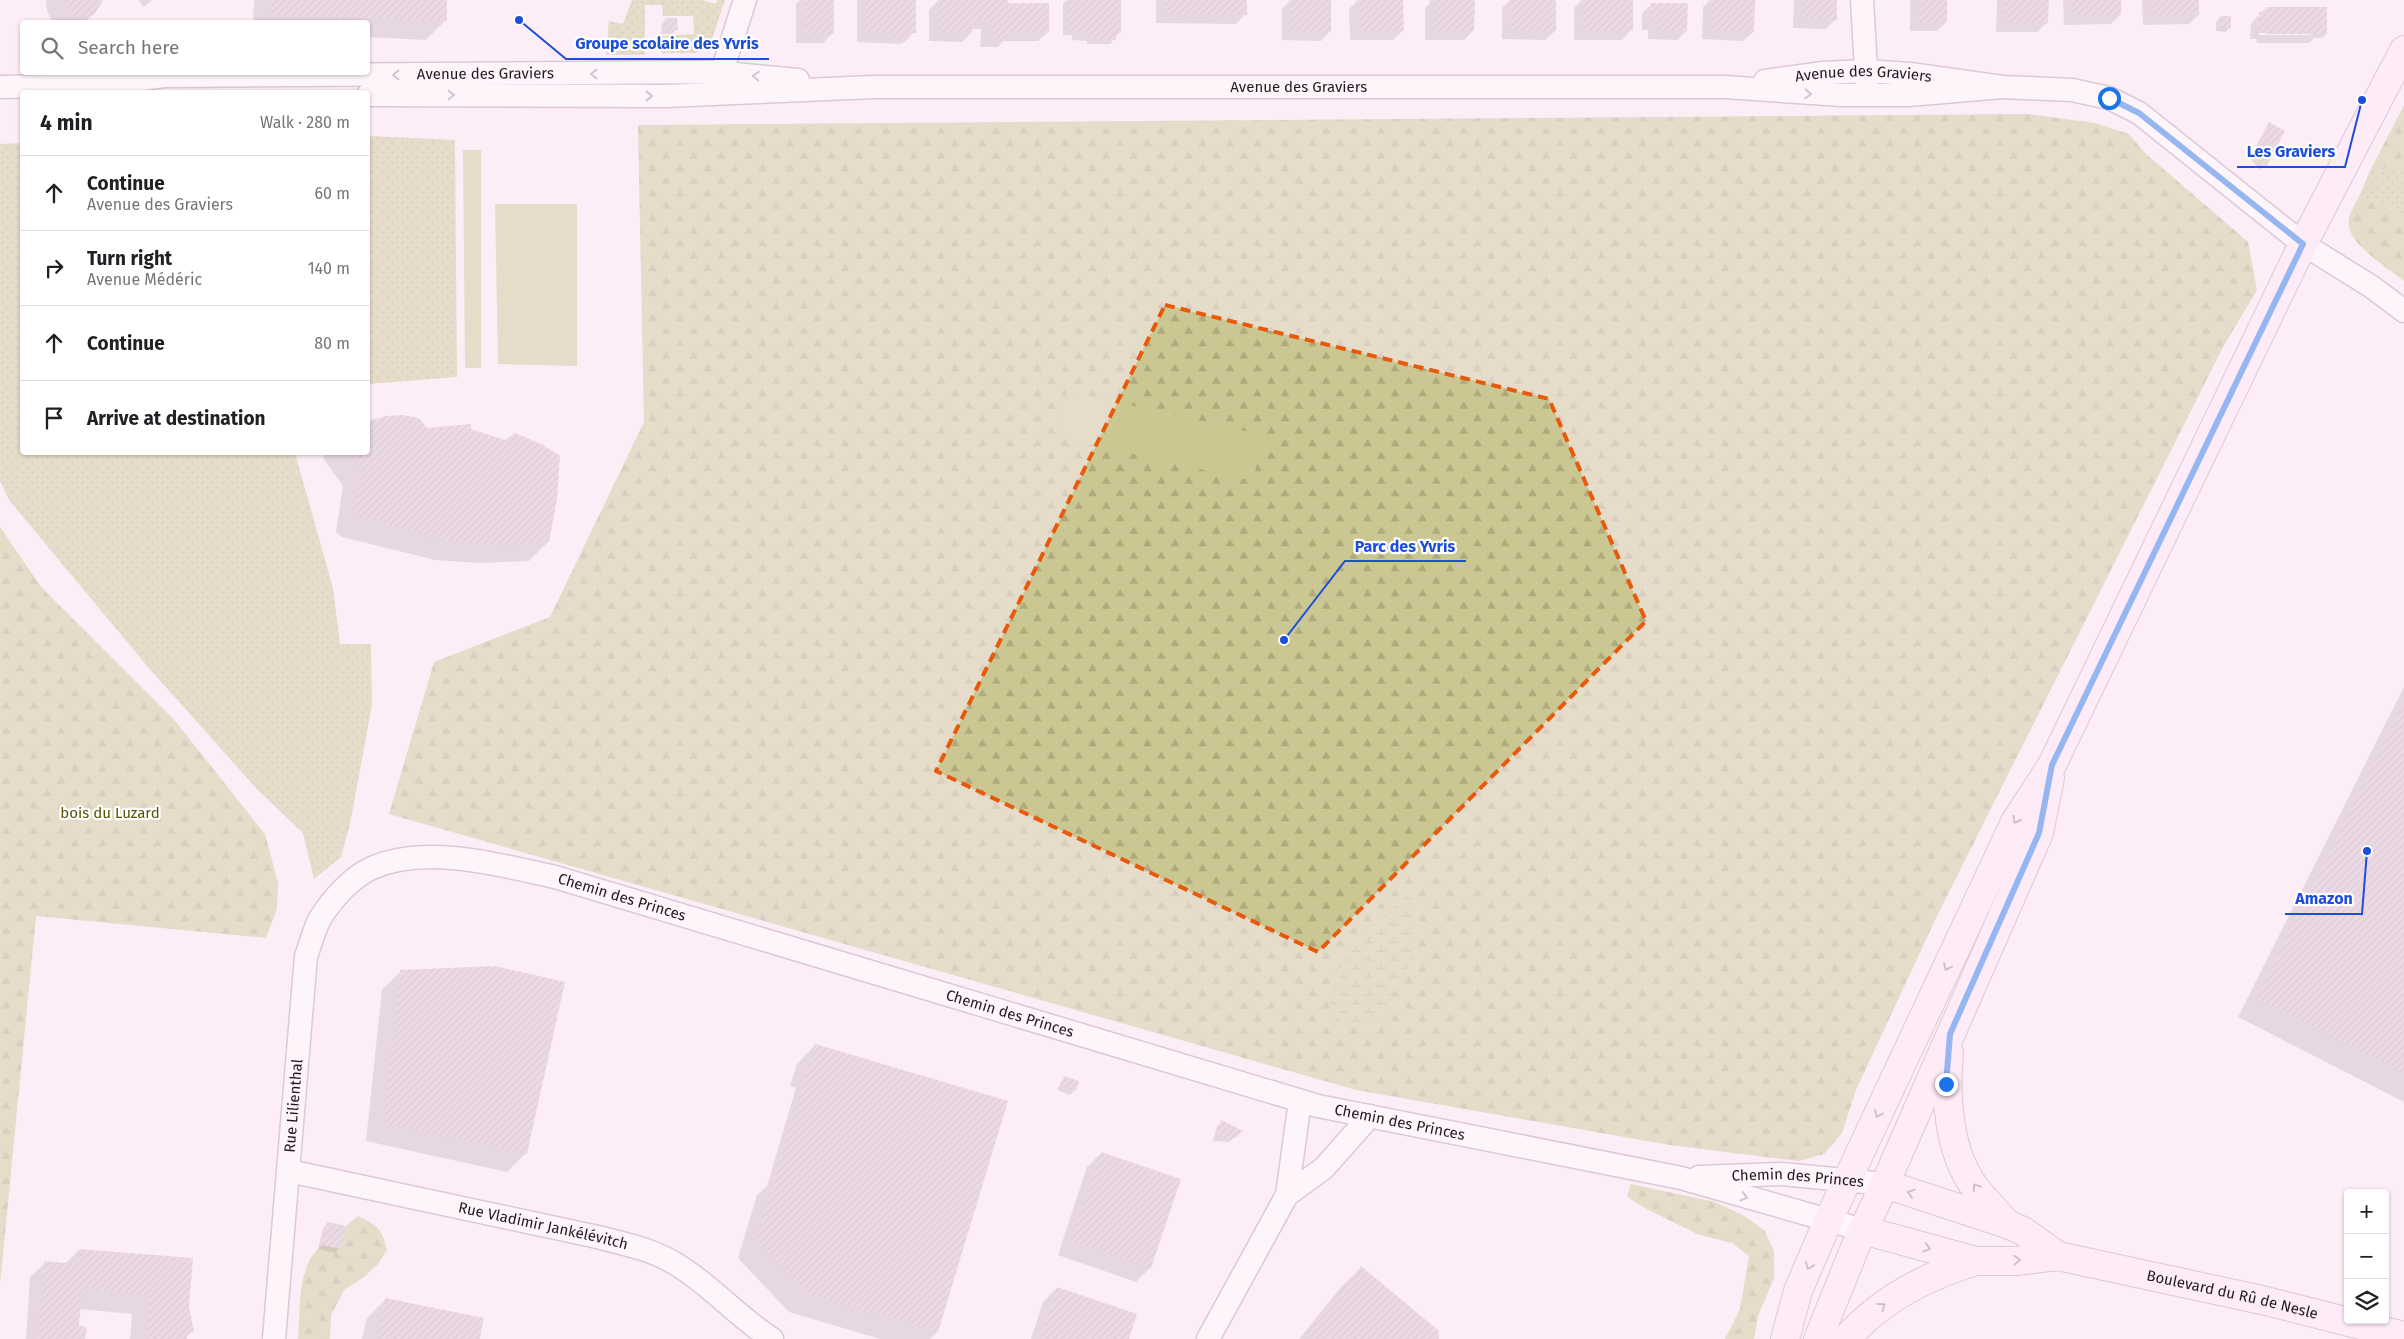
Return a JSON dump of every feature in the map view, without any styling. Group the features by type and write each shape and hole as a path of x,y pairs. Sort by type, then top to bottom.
{"main road":[{"path":"1784,1339 1798,1291 1828,1221 2015,822 2052,765 2303,244 2404,50"},
{"path":"1818,1339 1863,1230 2039,833 2052,765"},
{"path":"1950,1034 1946,1084 1951,1122 1960,1159 1976,1188 2007,1224"},
{"path":"1885,1184 2007,1224 2023,1232 2058,1256"},
{"path":"1863,1230 1976,1261 2016,1261 2058,1256"},
{"name":"Boulevard du Rû de Nesle","path":"2058,1256 2262,1300 2404,1336"},
{"path":"1846,1339 1871,1314 1897,1295 1948,1269 1976,1261"}],"street":[{"path":"714,95 745,0"},
{"path":"1862,0 1868,95"},
{"name":"Avenue des Graviers","path":"1725,87 1823,73 1866,71 1910,74 2002,87 2072,90 2109,98 2139,113 2303,244 2366,283 2404,311"},
{"name":"Avenue des Graviers","path":"370,75 722,73 874,87"},
{"name":"Avenue des Graviers","path":"0,87 97,85 164,76 350,75"},
{"name":"Avenue des Graviers","path":"97,85 127,90"},
{"name":"Avenue des Graviers","path":"370,95 714,95 874,87 1725,87 1820,95 1909,95 2002,87"},
{"name":"Chemin des Princes","path":"346,886 372,868 422,856 486,862 555,877 1300,1101 1681,1178 1863,1230"},
{"name":"Rue Lilienthal","path":"274,1339 306,956 320,918 346,886"},
{"path":"1208,1339 1287,1194 1300,1101"},
{"path":"1287,1194 1324,1168 1370,1116"},
{"name":"Rue Vladimir Jankélévitch","path":"289,1171 593,1236 658,1255 684,1269 772,1339"},
{"name":"Chemin des Princes","path":"1681,1178 1782,1174 1885,1184"}],"highlighted area":[{"path":"1165,305 1549,399 1646,621 1318,952 936,771"}],"green space":[{"path":"632,0 702,0 716,4 717,0 725,0 711,42 696,53 662,53 661,36 694,34 693,16 663,16 662,5 645,5 645,55 606,55 609,21 623,24"},
{"path":"2404,105 2404,166 2370,171"},
{"path":"2029,114 2095,123 2129,134 2145,153 2248,242 2257,290 2223,347 1936,918 1856,1090 1842,1133 1824,1154 1799,1161 1670,1145 1356,1090 389,814 434,662 550,617 644,422 638,125"},
{"path":"370,136 455,140 457,377 370,384"},
{"path":"20,143 20,455 296,455 333,588 340,644 371,644 372,705 350,824 341,857 314,879 303,833 256,788 147,666 9,500 0,481 0,144"},
{"path":"463,150 481,150 481,368 465,368"},
{"path":"2404,166 2404,215 2379,202 2359,197 2370,171"},
{"path":"2359,197 2379,202 2404,215 2404,281 2364,249 2352,235 2349,219"},
{"path":"495,204 577,204 577,366 498,364"},
{"path":"1067,391 1263,435 1253,481 1057,437"},
{"name":"bois du Luzard","path":"0,527 41,587 176,722 265,834 278,883 277,909 266,938 36,916 0,1285"},
{"path":"1414,891 1415,929 1413,945 1410,959 1398,988 1379,1020 1342,1024 1330,1007 1335,975 1359,936"},
{"path":"1631,1184 1715,1202 1743,1215 1764,1230 1774,1251 1774,1278 1758,1316 1754,1339 1725,1339 1740,1309 1749,1256 1732,1243 1697,1234 1639,1205 1627,1196"},
{"path":"358,1216 378,1228 387,1250 378,1264 364,1277 344,1290 331,1315 330,1339 298,1339 301,1289 308,1264 322,1245 341,1249 346,1226"}],"building":[{"path":"62,0 103,0 94,15 87,17 74,16"},
{"path":"271,0 447,0 447,21 271,15"},
{"path":"805,0 834,0 834,34 805,34"},
{"path":"866,0 916,0 916,33 905,33 905,40 893,40 893,33 866,33"},
{"path":"938,0 1008,0 1008,3 1049,3 1049,32 1008,32 1009,38 989,38 990,20 973,20 972,33 938,32"},
{"path":"1067,0 1121,0 1121,33 1115,32 1116,40 1091,40 1091,32 1067,31"},
{"path":"1165,0 1247,0 1247,15 1165,14"},
{"path":"1291,0 1331,0 1331,32 1291,31"},
{"path":"1358,0 1403,0 1404,31 1359,31"},
{"path":"1434,0 1475,0 1474,31 1434,31"},
{"path":"1511,0 1556,0 1556,31 1511,30"},
{"path":"1583,0 1633,0 1633,31 1583,31"},
{"path":"1711,0 1755,0 1754,32 1710,30"},
{"path":"1803,0 1837,0 1837,20 1802,19"},
{"path":"1919,0 1947,0 1947,22 1919,22"},
{"path":"2005,0 2049,0 2048,23 2004,23"},
{"path":"2072,0 2121,0 2121,15 2073,16"},
{"path":"2151,0 2199,0 2199,15 2151,16"},
{"path":"1651,3 1688,3 1687,31 1656,30 1656,21 1651,21"},
{"path":"2266,7 2327,7 2327,34 2266,34 2265,30 2259,30 2259,12 2266,12"},
{"path":"2220,16 2231,16 2231,28 2220,28"},
{"path":"665,18 677,18 678,30 665,30"},
{"path":"2269,122 2285,131 2266,167 2253,152"},
{"path":"403,415 419,418 427,428 471,424 471,429 505,440 515,433 543,445 560,456 557,499 549,542 499,545 454,542 361,518 354,512 361,467 353,455 370,455 370,420 387,416"},
{"path":"2404,703 2404,1073 2256,998"},
{"path":"495,966 565,982 527,1154 384,1123 400,970"},
{"path":"815,1044 1008,1101 938,1332 808,1294 756,1238"},
{"path":"1064,1076 1079,1081 1076,1091 1060,1086"},
{"path":"1221,1120 1243,1131 1235,1138 1216,1137"},
{"path":"1101,1152 1181,1179 1151,1268 1071,1241"},
{"path":"327,1222 346,1226 341,1249 322,1245"},
{"path":"79,1249 193,1258 189,1307 194,1331 187,1334 187,1339 147,1339 150,1295 82,1289 79,1325 87,1328 85,1339 38,1339 44,1261 77,1264"},
{"path":"1361,1266 1439,1331 1439,1339 1311,1339 1305,1334"},
{"path":"1057,1287 1137,1314 1129,1339 1040,1339"},
{"path":"385,1298 484,1318 480,1339 377,1339"}],"place":[{"name":"Groupe scolaire des Yvris","path":"519,20"},
{"name":"Les Graviers","path":"2362,100"},
{"name":"Parc des Yvris","path":"1284,640"},
{"name":"Amazon","path":"2367,851"}],"route":[{"path":"1946,1084 1950,1034 2039,833 2052,765 2303,244 2139,113 2109,98"}]}
